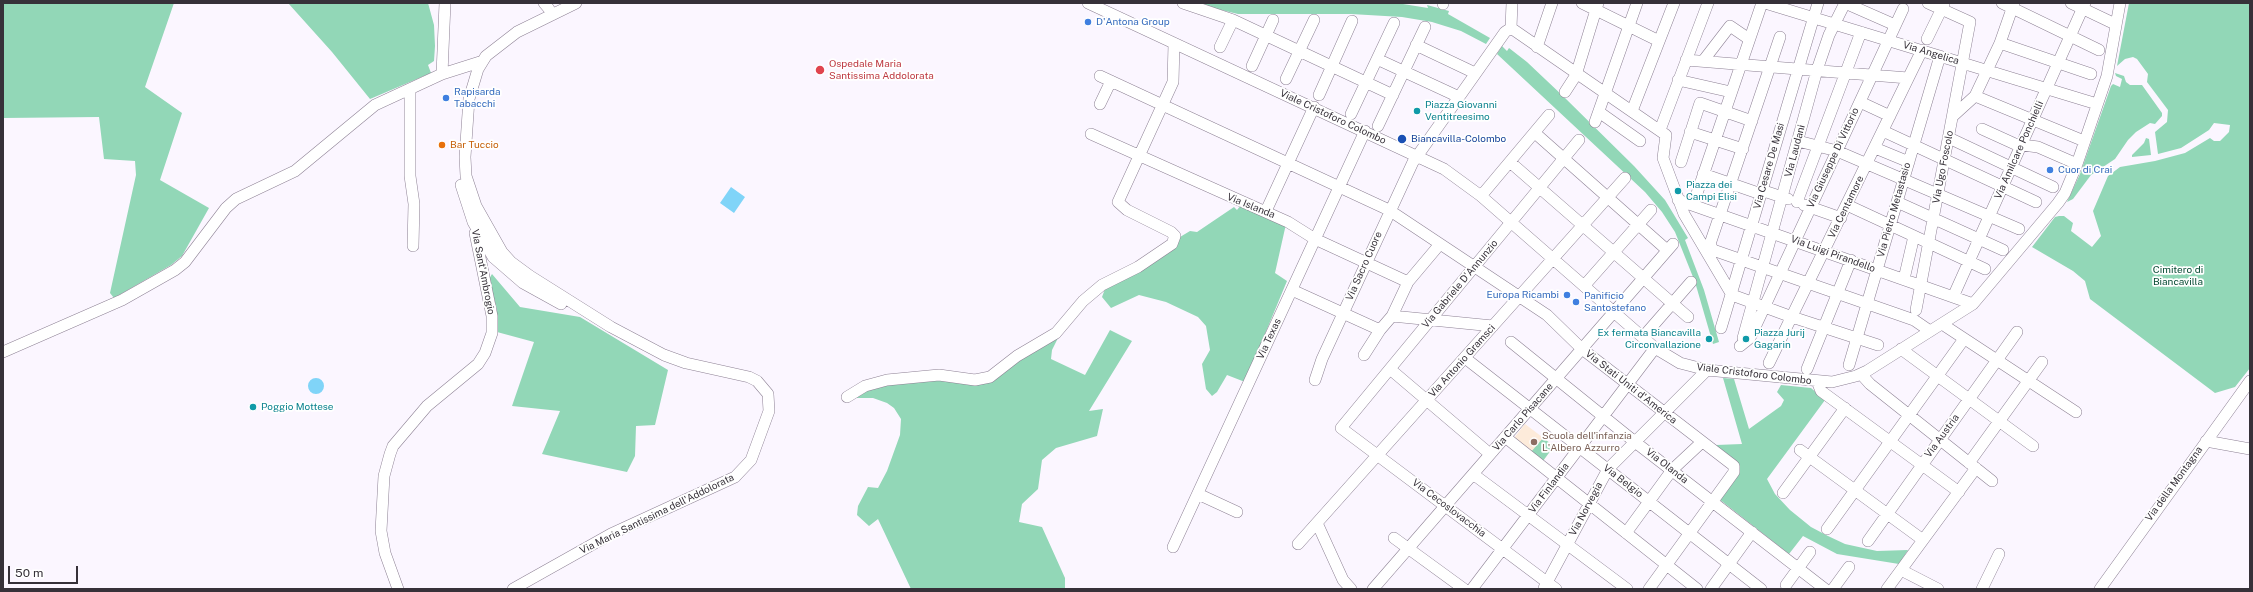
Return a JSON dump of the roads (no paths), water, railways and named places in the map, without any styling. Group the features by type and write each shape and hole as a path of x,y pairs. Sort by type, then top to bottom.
{"street":[{"path":"442,74 445,3"},
{"name":"Via Maria Santissima dell'Addolorata","path":"513,589 611,534 735,477 751,460 756,451 769,411 768,394 764,387 749,377 709,369 664,355 611,327 511,262 502,252 479,214 466,176 465,157 469,98 482,52 497,39 547,6 562,3"},
{"name":"Via Maria Santissima dell'Addolorata","path":"576,3 517,32 479,62 468,78 464,96 459,157 462,190 473,222 493,257 523,283 583,316 611,327"},
{"name":"Viale Cristoforo Colombo","path":"1088,3 1418,156 1461,180 1655,348 1680,363 1707,370 1817,382 1844,380 1861,374 1973,304 2058,203 2065,193 2077,164 2109,68 2115,24 2120,3"},
{"path":"1183,3 1233,20 1393,95"},
{"path":"1512,3 1511,28 1576,75 1666,135 1663,158 1669,189 1678,200 1688,224 1732,295 1792,318 1878,345"},
{"path":"1537,47 1552,3"},
{"path":"1582,3 1597,6 1629,26 1659,41"},
{"path":"1637,3 1597,117 1640,141"},
{"path":"1632,111 1674,3"},
{"path":"1660,130 1708,3"},
{"path":"1693,205 1762,3"},
{"name":"Via Angelica","path":"1765,3 2097,104"},
{"name":"Via Cesare De Masi","path":"1721,328 1818,3"},
{"path":"1845,3 1895,25"},
{"name":"Via Laudani","path":"1759,305 1762,267 1817,70 1845,3"},
{"path":"1927,39 1943,6 1928,3"},
{"path":"2071,3 2084,6 2115,24"},
{"path":"1953,116 1974,96 1988,70 2000,43 2009,5 2098,50"},
{"path":"1565,92 1576,75 1597,6"},
{"name":"Via Ugo Foscolo","path":"1916,310 1970,22 1943,6"},
{"name":"Via Amilcare Ponchielli","path":"1953,296 2084,6"},
{"name":"Via Giuseppe Di Vittorio","path":"1759,305 1780,273 1903,9"},
{"path":"1220,48 1233,20"},
{"path":"1252,66 1274,20"},
{"path":"1286,79 1314,20"},
{"path":"1319,95 1352,21"},
{"path":"1351,114 1394,23"},
{"path":"1703,61 1730,26 1749,39"},
{"path":"1378,126 1425,27"},
{"name":"Via Sacro Cuore","path":"1315,380 1322,359 1342,313 1389,210 1418,156 1475,73 1505,32 1511,28"},
{"path":"1796,202 1861,32"},
{"path":"1780,37 1710,244 1713,250 1920,322 1930,331"},
{"path":"2000,43 2091,74"},
{"path":"847,397 866,386 887,380 939,375 984,379 997,373 1017,356 1056,333 1083,301 1102,285 1138,267 1174,241 1175,236 1170,232 1127,210 1118,202 1173,82 1174,44"},
{"path":"1416,45 1475,73"},
{"name":"Via Centamore","path":"1769,363 1809,284 1922,50"},
{"name":"Via Pietro Metastasio","path":"1848,365 1940,56"},
{"path":"1377,59 1459,97"},
{"path":"1686,60 1908,78"},
{"path":"3,352 122,300 174,270 185,262 226,208 236,199 295,171 375,105 442,74 479,62"},
{"name":"Via Stati Uniti d'America","path":"1100,76 1389,210 1546,315 1582,349 1735,469 1713,502"},
{"path":"1678,80 1731,92"},
{"path":"1100,104 1111,81"},
{"path":"410,89 410,176 414,204 412,246"},
{"path":"1974,96 2084,141"},
{"path":"1860,102 1890,116"},
{"path":"1681,162 1700,103 1752,121"},
{"path":"1266,211 1314,108"},
{"path":"1481,196 1549,115"},
{"path":"1982,129 2015,144 2038,147 2077,164"},
{"name":"Via Texas","path":"1173,547 1365,131"},
{"path":"1883,131 1914,144 2036,202"},
{"path":"1690,132 1742,149"},
{"path":"1535,133 1638,224"},
{"name":"Via Islanda","path":"1090,134 1229,197 1266,211 1288,222 1315,239 1408,282"},
{"path":"1949,138 2053,187"},
{"name":"Via Gabriele D'Annunzio","path":"1341,428 1579,140"},
{"path":"1798,141 1837,151 2019,229"},
{"path":"1874,148 1909,162"},
{"path":"1510,162 1688,317"},
{"path":"1703,174 1731,184 1761,192 1767,192 1841,218"},
{"name":"Via Antonio Gramsci","path":"1298,544 1625,178"},
{"name":"Via Luigi Pirandello","path":"1678,200 1973,304"},
{"path":"1897,202 2003,250"},
{"path":"1847,205 1985,269"},
{"path":"1584,286 1651,210"},
{"name":"Via Sant'Ambrogio","path":"398,589 385,552 381,531 384,476 390,454 393,446 427,406 478,364 485,354 492,333 492,316 473,222"},
{"name":"Via Carlo Pisacane","path":"1373,589 1670,247 1638,224"},
{"path":"1904,279 1914,236"},
{"path":"1364,355 1380,330 1392,316 1408,282 1440,244"},
{"path":"1808,369 1851,260"},
{"path":"1643,337 1691,282"},
{"path":"1292,290 1380,330"},
{"path":"1392,316 1493,326"},
{"path":"1942,324 2076,412"},
{"name":"Via Austria","path":"1868,540 2017,332"},
{"path":"1827,528 1964,338"},
{"name":"Via Olanda","path":"1511,342 1636,442 1825,589"},
{"name":"Via Finlandia","path":"1472,589 1655,348"},
{"path":"1901,349 2033,446"},
{"name":"Via Belgio","path":"1465,358 1762,589"},
{"path":"1887,589 1958,492 1999,422 2042,362"},
{"path":"1390,369 1490,454"},
{"name":"Via Norvegia","path":"1545,586 1608,469 1707,370"},
{"path":"1861,374 1870,384 1992,481"},
{"name":"Via della Montagna","path":"2100,589 2250,381"},
{"path":"1817,382 1822,391 1958,492"},
{"path":"1783,493 1845,408"},
{"name":"Via Cecoslovacchia","path":"1341,428 1502,549 1545,586 1556,589"},
{"path":"1505,437 1697,589"},
{"path":"1626,533 1672,470 1702,442"},
{"path":"2206,442 2250,449"},
{"path":"1800,450 1923,540"},
{"path":"1473,474 1627,589"},
{"path":"1198,494 1237,512"},
{"path":"1649,589 1713,502"},
{"path":"1317,523 1344,580 1351,589"},
{"path":"1710,589 1752,532"},
{"path":"1394,538 1464,589"},
{"path":"1786,585 1810,552"},
{"path":"1982,589 1999,554"},
{"path":"1833,589 1849,567"},
{"path":"1901,570 1938,589"}],"water":[{"path":"731,187 745,197 734,213 720,203"},
{"path":"316,378 322,380 324,386 322,392 316,394 310,392 308,386 310,380"}],"place":[{"name":"D'Antona Group","path":"1088,22"},
{"name":"Ospedale Maria Santissima Addolorata","path":"820,70"},
{"name":"Rapisarda Tabacchi","path":"446,98"},
{"name":"Piazza Giovanni Ventitreesimo","path":"1417,111"},
{"name":"Biancavilla-Colombo","path":"1402,139"},
{"name":"Bar Tuccio","path":"442,145"},
{"name":"Cuor di Crai","path":"2050,170"},
{"name":"Piazza dei Campi Elisi","path":"1678,191"},
{"name":"Europa Ricambi","path":"1567,295"},
{"name":"Panificio Santostefano","path":"1576,302"},
{"name":"Ex fermata Biancavilla Circonvallazione","path":"1709,339"},
{"name":"Piazza Jurij Gagarin","path":"1746,339"},
{"name":"Poggio Mottese","path":"253,407"},
{"name":"Scuola dell'infanzia L'Albero Azzurro","path":"1534,442"}],"park label":[{"name":"Cimitero di Biancavilla","path":"2178,276"}]}
